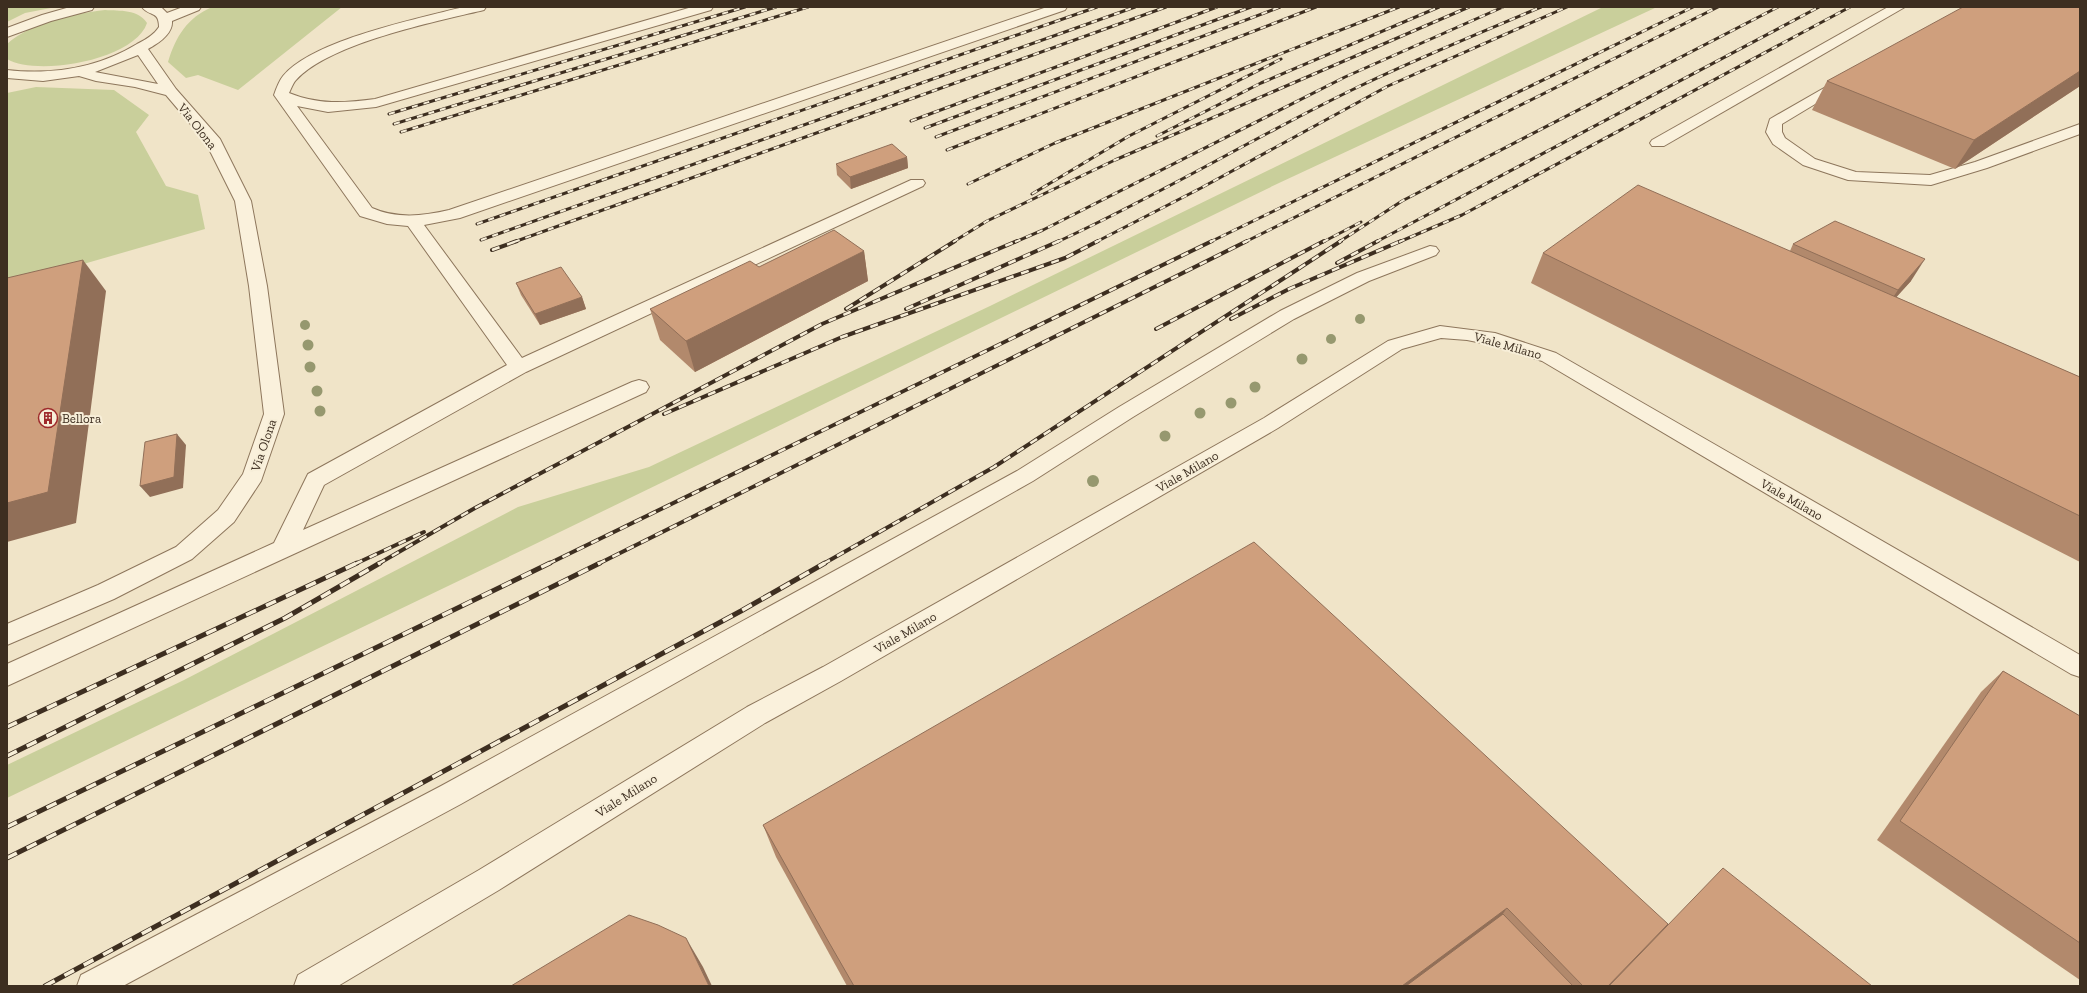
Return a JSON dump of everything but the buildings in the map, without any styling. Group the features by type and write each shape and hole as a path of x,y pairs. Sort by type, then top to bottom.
{"street":[{"path":"7,33 31,22 60,12 87,7"},
{"path":"7,74 26,76 51,75 78,71 101,65 141,49 156,38 165,28 165,19 159,11 150,7"},
{"path":"165,19 194,7"},
{"path":"479,7 361,38 323,54 295,72 282,88 282,95 366,212 380,219 413,221 454,214 1060,7"},
{"path":"282,95 299,104 327,108 376,103 706,7"},
{"path":"1658,143 1898,7"},
{"name":"Via Olona","path":"7,635 106,592 184,553 226,516 253,476 274,414 258,286 243,201 212,139 171,92 141,49"},
{"name":"Via Olona","path":"78,71 96,77 135,83 171,92"},
{"path":"1857,73 1775,122 1774,132 1779,141 1809,162 1854,177 1931,180 1981,165 2080,129"},
{"path":"7,80 26,76"},
{"path":"284,549 316,480 520,367 917,183"},
{"path":"413,221 520,367"},
{"path":"92,986 451,795 1025,476 1126,412 1288,314 1363,277 1430,251"},
{"name":"Viale Milano","path":"309,986 489,880 756,715 839,670 1271,423 1395,345 1440,332 1467,334 1495,339 1549,357 2080,667"},
{"path":"7,675 640,387"}],"green space":[{"path":"7,7 56,7 25,13 7,22"},
{"path":"212,7 342,7 238,90 198,75 186,78 168,62 179,36 189,22 203,11"},
{"path":"1603,7 1657,7 1279,183 529,547 7,798 7,765 184,680 518,507 649,467 990,306"},
{"path":"105,10 134,13 143,18 147,23 139,36 124,47 84,62 40,66 21,64 7,59 7,44 18,36 41,24 66,16"},
{"path":"36,87 114,90 149,115 136,132 166,186 198,195 205,229 7,286 7,93"}],"railway":[{"path":"389,114 745,7"},
{"path":"394,124 776,7"},
{"path":"401,132 808,7"},
{"path":"477,224 1097,7"},
{"path":"481,240 1135,7"},
{"path":"514,242 1166,7"},
{"path":"911,121 1217,7"},
{"path":"925,128 1251,7"},
{"path":"936,137 1280,7"},
{"path":"947,150 1316,7"},
{"path":"968,184 1055,143 1399,7"},
{"path":"1157,136 1261,83 1439,7"},
{"path":"953,242 987,221 1115,160 1469,7"},
{"path":"1015,242 1043,230 1345,77 1503,7"},
{"path":"1057,242 1133,205 1282,125 1358,87 1541,7"},
{"path":"1096,242 1201,188 1388,86 1567,7"},
{"path":"1210,242 1693,7"},
{"path":"1245,242 1718,7"},
{"path":"1339,242 1402,201 1778,7"},
{"path":"1376,242 1819,7"},
{"path":"1399,242 1462,215 1850,7"},
{"path":"1032,194 1129,136 1281,59"},
{"path":"1323,242 1361,222"},
{"path":"492,250 517,241"},
{"path":"846,309 955,241"},
{"path":"378,564 475,508 822,324 1017,241"},
{"path":"906,309 1059,241"},
{"path":"664,414 842,337 1065,258 1098,241"},
{"path":"548,564 1212,241"},
{"path":"598,564 1247,241"},
{"path":"1156,329 1324,241"},
{"path":"823,564 994,467 1341,241"},
{"path":"1337,263 1378,241"},
{"path":"1231,319 1289,289 1401,241"},
{"path":"355,564 424,532"},
{"path":"7,727 357,563"},
{"path":"7,756 285,618 380,563"},
{"path":"7,827 550,563"},
{"path":"7,858 600,563"},
{"path":"45,986 741,611 825,563"}],"place":[{"name":"Bellora","path":"48,418"}]}
